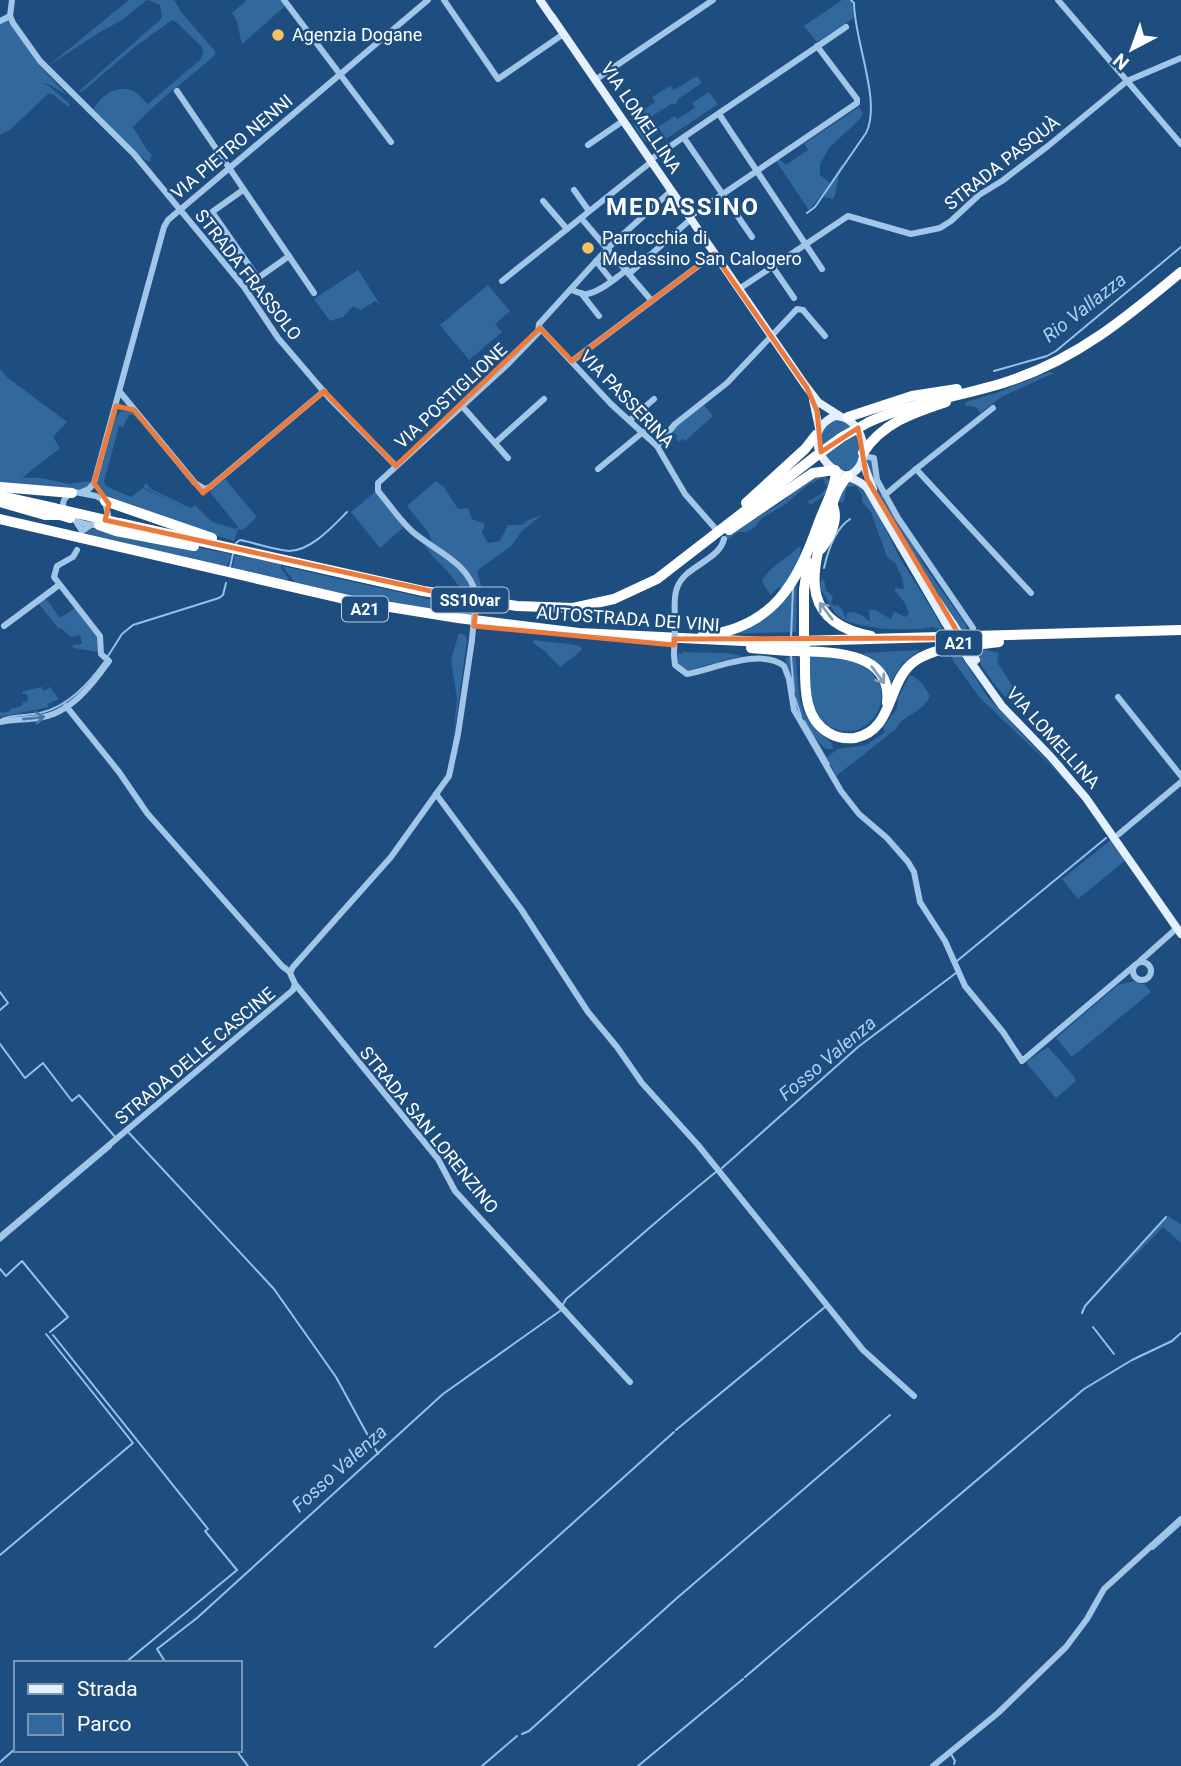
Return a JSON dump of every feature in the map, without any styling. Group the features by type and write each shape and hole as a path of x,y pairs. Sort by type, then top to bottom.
{"highway":[{"name":"SS10var","path":"0,496 423,591 517,607 555,609 596,604 630,593 657,579 842,437 869,422 911,405 980,389 1032,373 1084,348 1124,320 1181,272"},
{"path":"844,416 931,392 980,389"},
{"path":"862,456 870,442 889,425 929,408 975,394 980,389"},
{"path":"817,432 806,450 712,533 718,537 818,471 835,470 804,590 805,684 809,709 818,724 831,735 849,738 861,736 873,730 885,714 902,674 916,660 937,651 999,642"},
{"path":"818,471 830,477 831,491"},
{"path":"807,571 838,489 849,475"},
{"path":"0,487 77,492"},
{"path":"103,499 225,542 237,549"},
{"path":"0,502 45,515 60,515 73,519"},
{"path":"579,633 704,636 746,625 761,617 782,596 834,526 832,505"},
{"name":"AUTOSTRADA DEI VINI","path":"0,519 353,601 458,618 579,633 717,642 934,639 1181,630"},
{"name":"AUTOSTRADA DEI VINI","path":"0,525 369,610 552,636 736,647 865,646 1181,636"},
{"path":"95,525 206,548 230,551 237,549"},
{"path":"819,544 813,553 813,573 818,600 829,618 840,627 875,637 934,639"},
{"path":"736,647 821,651 867,662 880,674 888,695 885,714"}],"main road":[{"name":"VIA LOMELLINA","path":"540,0 807,388"},
{"name":"VIA LOMELLINA","path":"552,17 573,47"},
{"path":"807,388 823,407 854,422 861,434 867,479 949,623"},
{"path":"807,388 817,411 819,451 835,470 860,481 870,492 949,623"},
{"path":"817,432 831,417 844,416"},
{"path":"849,475 857,470 862,456"},
{"name":"VIA LOMELLINA","path":"949,623 1002,706 1064,771 1117,833 1180,929"}],"street":[{"path":"0,21 10,16 12,0"},
{"path":"284,0 391,142"},
{"name":"VIA PIETRO NENNI","path":"94,483 164,227 179,210 428,0"},
{"path":"443,0 498,79 562,34"},
{"path":"595,80 713,0"},
{"path":"1061,1 1180,142"},
{"name":"STRADA FRASSOLO","path":"10,16 40,61 134,154 244,287 272,331 324,391 396,466"},
{"path":"502,281 651,161 846,27"},
{"path":"571,290 589,293 628,271 690,218 857,103 857,99 817,46"},
{"name":"STRADA PASQUÀ","path":"739,289 848,216 911,234 940,228 1127,82 1181,58"},
{"path":"177,91 314,293"},
{"path":"719,114 822,269"},
{"path":"588,145 623,121"},
{"path":"684,138 752,237"},
{"path":"243,190 212,212 258,278"},
{"path":"574,190 589,211"},
{"name":"VIA POSTIGLIONE","path":"378,483 508,364 540,328 539,324 608,247 671,191"},
{"path":"543,201 567,229"},
{"path":"581,218 651,300"},
{"path":"572,361 715,254"},
{"path":"244,287 289,256"},
{"path":"596,261 612,281"},
{"path":"772,266 794,298"},
{"path":"581,293 599,316"},
{"path":"657,446 675,424 727,383 793,313 800,309 825,336"},
{"name":"VIA PASSERINA","path":"540,328 657,446 685,494 715,535"},
{"path":"120,392 198,486 205,489 324,391"},
{"path":"495,443 544,399"},
{"path":"630,421 654,399"},
{"path":"116,406 134,410"},
{"path":"462,406 508,458"},
{"path":"885,495 993,408"},
{"path":"598,469 642,432"},
{"path":"862,456 871,455 876,460 877,479 885,495 920,553 972,628"},
{"path":"916,469 1031,593"},
{"path":"94,483 108,514 82,531 64,507 65,499 89,489 94,483"},
{"name":"STRADA DELLE CASCINE","path":"0,1237 288,996 295,984 290,972 320,934 391,857 449,776 472,640 476,595 466,573 410,529 378,491 378,483"},
{"path":"77,492 103,499"},
{"path":"715,535 723,544 678,585 675,665 687,674 739,661 772,661 784,666 794,710 841,791 859,814 887,838 908,862 914,872 920,902 945,941 965,986 1003,1032 1022,1062 1180,929"},
{"path":"0,722 39,718 66,706 83,695 109,661 101,654 100,636 54,577 59,563 72,557 77,550"},
{"path":"4,626 59,585"},
{"path":"1118,697 1181,776"},
{"path":"66,706 168,837 290,972"},
{"path":"1117,833 1181,782"},
{"path":"436,794 521,909 588,1012 642,1083 698,1145 854,1339 914,1396"},
{"path":"1117,981 1146,979 1151,971 1148,964 1136,964"},
{"path":"1136,964 1134,974 1137,978"},
{"name":"STRADA SAN LORENZINO","path":"295,984 438,1159 455,1191 630,1382"},
{"path":"933,1766 998,1713 1066,1647 1104,1589 1181,1519"}],"highlighted area":[{"path":"714,254 807,388 817,411 821,452 858,428 867,479 961,638 674,639 674,645 474,626 477,601 105,520 109,504 94,483 116,406 134,410 203,493 324,391 396,466 540,328 572,361"}],"green space":[{"path":"129,0 147,0 122,20 48,66"},
{"path":"148,0 174,0 215,51 215,55 133,127 152,155 149,162 139,156 94,109 104,96 120,89 133,91 148,104 201,59 201,46 172,20 136,46 82,92 79,91 162,18 160,5"},
{"path":"247,0 281,0 285,6 242,44 232,13"},
{"path":"842,0 852,0 854,18 817,42 804,26"},
{"path":"8,20 38,64 67,95 48,84 41,83 49,86 70,104 68,107 54,95 48,94 11,129 0,135 0,22"},
{"path":"697,76 702,83 678,99 676,104 671,104 649,118 658,133 645,142 634,126 647,117 643,110 655,102 652,97 670,86 674,90"},
{"path":"709,92 718,104 666,139 658,127 695,108 692,103"},
{"path":"859,107 863,113 860,119 829,148 820,164 820,175 830,183 841,165 843,166 833,199 824,197 825,191 809,210 776,161 779,159 786,165 808,150 804,144"},
{"path":"358,270 381,306 375,301 361,310 353,306 343,317 330,321 314,299"},
{"path":"488,285 510,311 495,324 502,332 469,360 440,325"},
{"path":"0,369 67,422 53,437 60,448 22,478 42,478 68,484 89,481 91,484 88,487 72,490 0,484"},
{"path":"1049,372 1054,373 1003,396 980,413 976,407 965,405 966,402"},
{"path":"704,405 713,416 685,441 683,439 679,442 676,439 678,436 670,431"},
{"path":"121,411 132,412 143,425 133,415 129,415 123,427 119,426 104,481 106,486 131,497 143,488 190,510 143,487 146,483 151,489 191,508 195,505 212,522 236,529 238,527 210,492 225,479 257,517 243,530 238,529 234,541 194,529 102,494 98,480 116,417"},
{"path":"832,419 850,422 860,443 858,464 851,471 833,464 823,448 819,436"},
{"path":"872,459 875,481 882,497 912,542 921,561 966,625 966,632 962,631 935,593 883,502 866,462"},
{"path":"822,475 830,481 828,492 811,505 807,502 827,487 823,478 809,484 786,504 762,518 755,527 725,539 724,536 779,504 811,478"},
{"path":"436,481 444,487 458,509 468,508 472,519 485,524 482,532 488,543 500,541 508,525 522,525 542,515 522,531 511,546 478,570 485,597 478,596 473,579 462,566 408,524 432,542 428,532 407,506"},
{"path":"851,481 859,487 873,505 900,558 942,628 940,630 933,627 888,629 852,623 836,614 820,589 824,579 826,590 833,597 831,603 842,609 846,619 847,613 853,612 870,622 869,610 875,610 891,619 894,611 905,617 909,614 905,603 894,590 904,589 902,577 895,563 887,557 871,512 862,502 862,495 856,486 847,487 843,503 839,501 840,490"},
{"path":"376,491 405,526 380,548 351,512"},
{"path":"94,528 232,555 226,568 84,533"},
{"path":"424,545 448,559 463,573 469,581 473,597 422,586 457,591 460,588"},
{"path":"801,547 798,560 785,587 777,588 771,595 762,582 773,567"},
{"path":"235,555 281,564 289,579 285,581 232,570"},
{"path":"282,566 456,605 472,605 470,614 364,600 297,585"},
{"path":"797,582 796,632 730,634 768,614 783,601"},
{"path":"45,597 60,618 75,608 98,637 98,652 74,648 72,645 82,644 80,635 71,637 59,629 38,603"},
{"path":"459,633 465,635 467,640 452,749 457,699 451,660"},
{"path":"533,640 577,645 582,648 560,667 533,643"},
{"path":"920,650 903,663 890,683 879,665 862,653"},
{"path":"972,650 999,653 997,662 1017,693 1020,704 1006,697"},
{"path":"952,651 958,651 987,696 1084,801 979,697 954,662"},
{"path":"678,652 682,655 682,652 742,656 685,671 677,664"},
{"path":"791,655 796,658 799,696 805,715 832,743 833,749 826,749 798,715 785,659"},
{"path":"810,656 846,659 868,670 880,684 882,700 876,715 865,726 850,731 833,728 821,719 812,698"},
{"path":"910,675 924,686 930,696 927,702 836,776 827,757 838,749 866,745 885,732 883,728 897,708 898,698"},
{"path":"49,686 59,699 47,704 49,707 0,717 0,711 10,711 28,701 27,694 22,694 23,691 42,687 43,691 49,689"},
{"path":"1112,839 1126,860 1078,899 1062,879"},
{"path":"1134,981 1145,985 1151,992 1072,1057 1056,1038 1118,985"},
{"path":"1048,1047 1076,1081 1056,1098 1027,1064 1027,1061"},
{"path":"1168,1216 1181,1224 1181,1241 1163,1227 1104,1288"}],"waterway":[{"path":"807,213 815,207 866,133 870,120 869,88 854,3 851,0"},
{"name":"Rio Vallazza","path":"994,371 1056,351 1181,247"},
{"path":"236,543 240,540 283,550 297,550 321,537 347,512"},
{"name":"Rio Vallazza","path":"824,568 836,534 850,519"},
{"path":"230,567 233,554"},
{"path":"108,656 122,634 133,625 219,598 223,595 226,583"},
{"name":"Fosso Valenza","path":"791,637 793,588"},
{"name":"Fosso Valenza","path":"791,656 794,692"},
{"path":"2,719 40,713 69,700 85,686 105,661"},
{"name":"Fosso Valenza","path":"795,698 801,716"},
{"name":"Fosso Valenza","path":"804,721 829,764"},
{"path":"957,961 1106,838"},
{"name":"Fosso Valenza","path":"722,1168 858,1047 956,973"},
{"path":"0,992 8,1003 0,1010"},
{"path":"0,1044 25,1078 43,1063 72,1101 79,1095 116,1138"},
{"path":"129,1133 274,1289 336,1377 378,1454"},
{"path":"0,1241 111,1147"},
{"name":"Fosso Valenza","path":"562,1306 566,1299 716,1172"},
{"path":"1082,1313 1085,1306 1166,1217"},
{"path":"0,1269 6,1276 22,1261 68,1317 50,1332"},
{"path":"676,1430 825,1307"},
{"name":"Fosso Valenza","path":"165,1661 157,1649 197,1618 443,1394 560,1311"},
{"path":"1093,1327 1114,1354"},
{"path":"745,1677 1084,1389 1132,1360 1172,1341 1181,1333"},
{"path":"0,1555 133,1443 46,1334"},
{"path":"53,1335 208,1529 205,1531 237,1570 127,1661"},
{"path":"522,1734 529,1731 677,1598 890,1415"},
{"path":"435,1647 674,1432"},
{"path":"1153,1549 1181,1524"},
{"path":"638,1766 743,1679"},
{"path":"482,1766 517,1736"},
{"path":"0,1762 14,1750"},
{"name":"Fosso Valenza","path":"238,1752 248,1766"},
{"path":"951,1754 954,1764"}],"place":[{"name":"Agenzia Dogane","path":"278,35"},
{"name":"Parrocchia di Medassino San Calogero","path":"588,248"}],"district":[{"name":"MEDASSINO","path":"683,207"}]}
